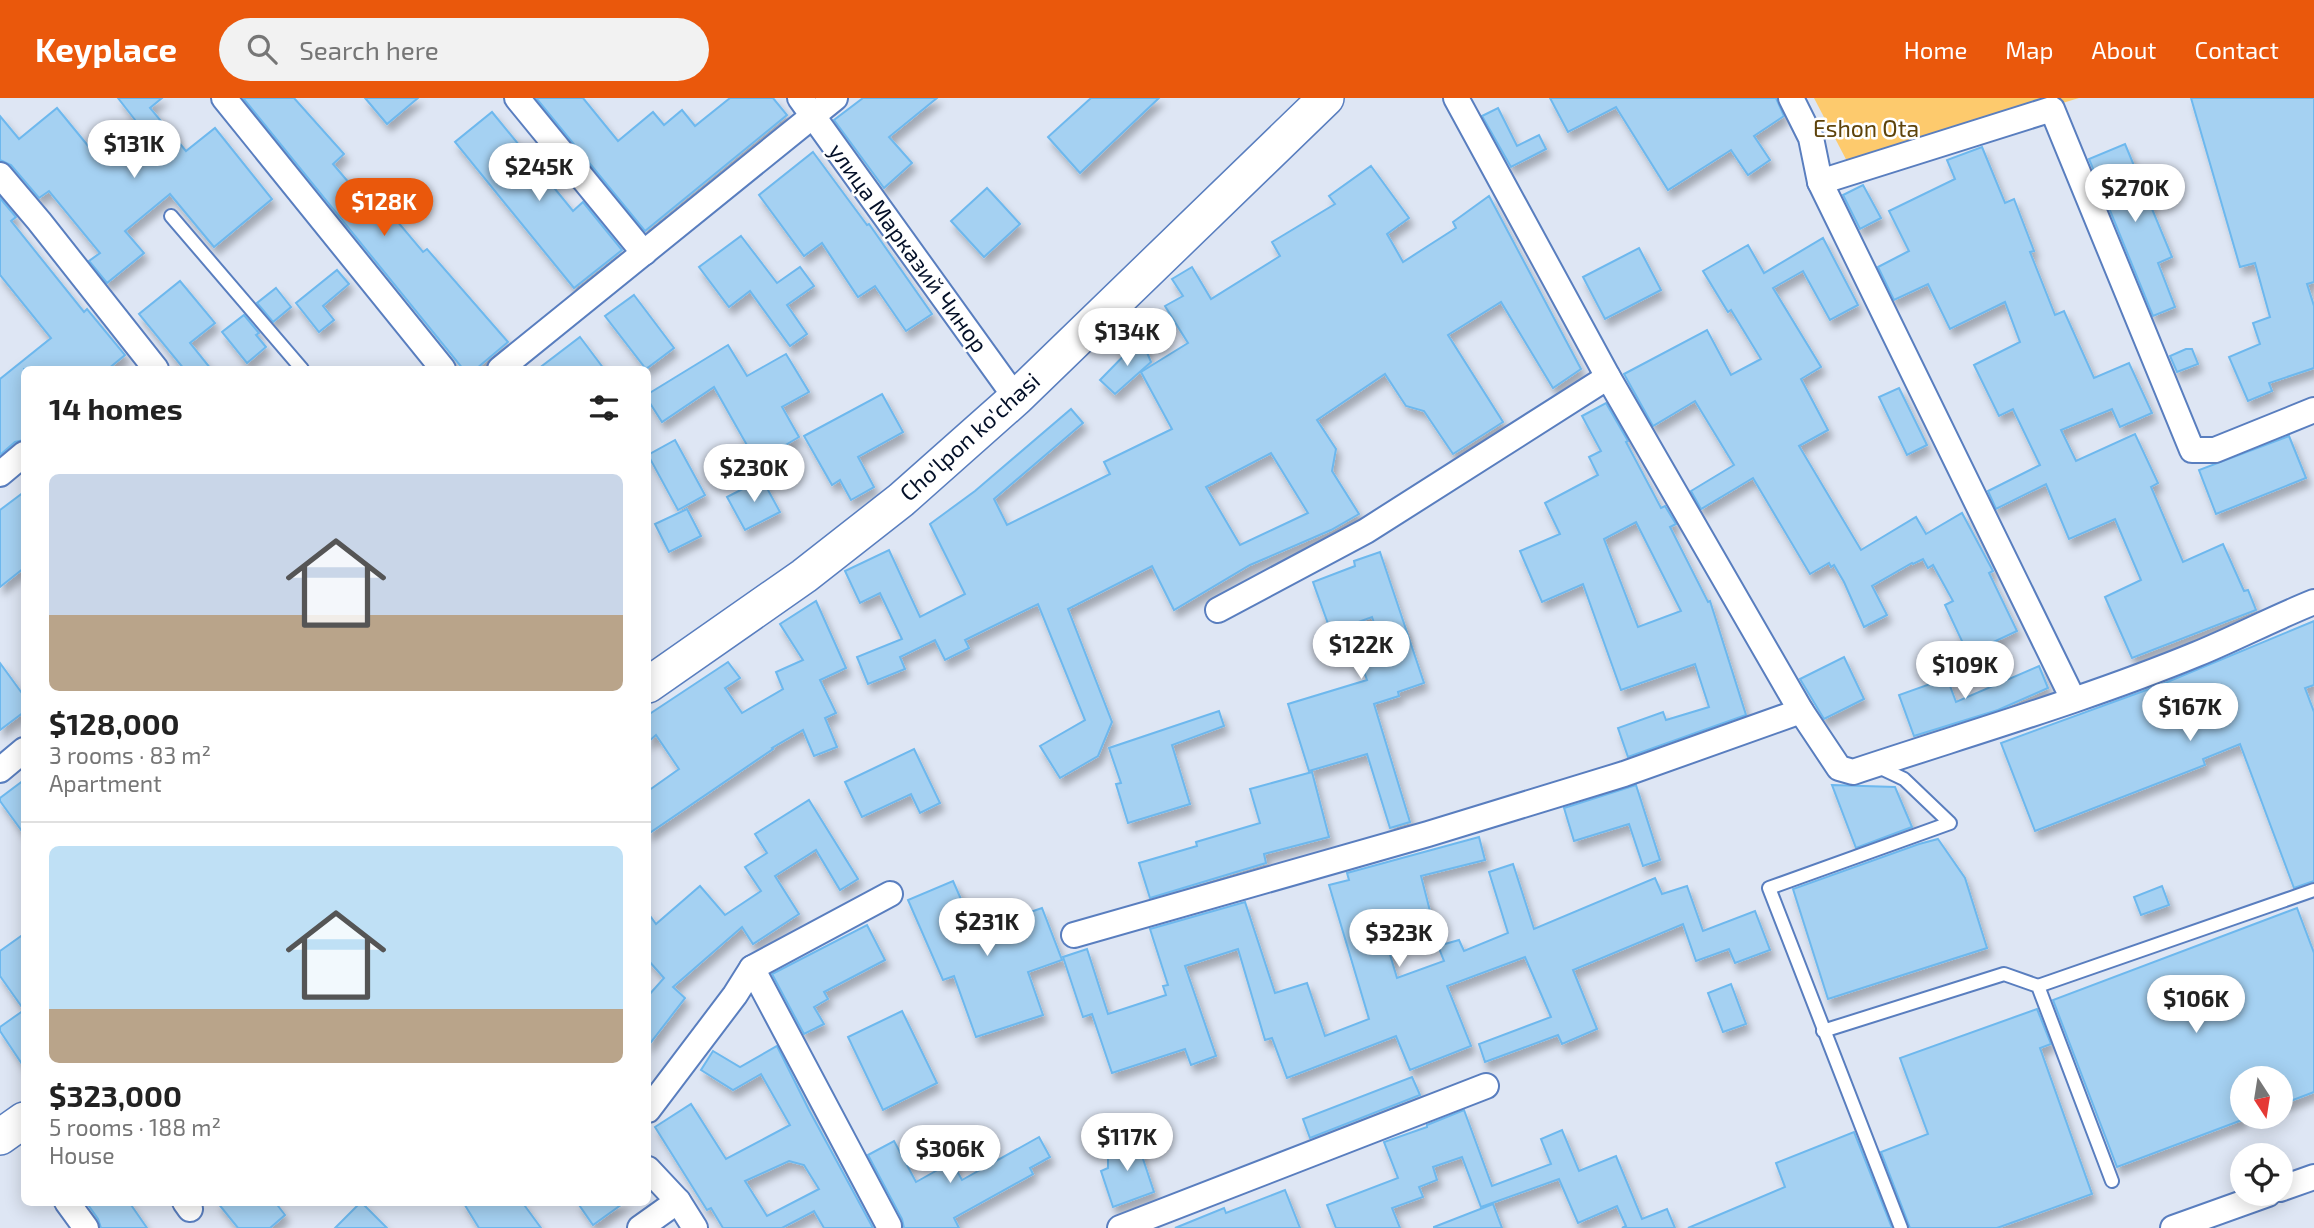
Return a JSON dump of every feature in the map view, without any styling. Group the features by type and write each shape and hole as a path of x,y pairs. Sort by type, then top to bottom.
{"main road":[{"name":"Cho'lpon ko'chasi","path":"651,683 804,576 901,500 1016,398 1326,98"}],"street":[{"path":"224,98 441,366"},
{"path":"517,98 644,253"},
{"path":"504,366 644,253 807,107 835,98"},
{"path":"1455,98 1608,377 1801,711 1839,768 1853,772 2073,699 2197,654 2274,617 2314,602"},
{"path":"1791,98 1811,138 1820,182 2073,699"},
{"name":"улица Марказий Чинор","path":"807,107 1016,398"},
{"path":"1820,182 2052,109 2192,450 2215,450 2314,410"},
{"path":"0,175 39,220 145,365"},
{"path":"1218,610 1366,531 1608,377"},
{"path":"0,474 21,456"},
{"path":"1074,934 1624,775 1801,711"},
{"path":"0,770 21,752"},
{"path":"651,1106 735,995 752,968 890,894"},
{"path":"752,968 889,1226"},
{"path":"1120,1228 1486,1086"},
{"path":"651,1172 678,1201 695,1228"},
{"path":"2293,1184 2314,1177"},
{"path":"640,1228 678,1201"},
{"path":"71,1206 86,1228"},
{"path":"2173,1228 2234,1206"}],"lane":[{"path":"171,216 299,366"},
{"path":"1878,763 1885,770 1904,779 1950,823 1769,888 1901,1228"},
{"path":"1823,1031 2004,974 2038,986 2314,890"},
{"path":"2038,986 2112,1181"}],"green space":[{"name":"Eshon Ota","path":"1814,98 2079,98 1850,167"}],"building":[{"path":"118,98 162,98 150,108 186,151 215,128 272,199 214,247 170,194 125,231 144,253 107,283 89,261 100,253 49,191 39,198 11,165 0,160 0,116 19,139 57,108 98,158 139,125"},
{"path":"243,98 294,98 344,154 333,164 372,210 381,202 423,252 427,249 508,342 480,366 461,366"},
{"path":"365,98 418,98 387,124"},
{"path":"536,98 583,98 618,141 653,112 664,125 682,110 695,126 730,98 773,98 787,115 645,231"},
{"path":"863,98 937,98 889,137 912,163 884,188 834,120"},
{"path":"1091,98 1159,98 1080,173 1048,137"},
{"path":"1550,98 1776,98 1784,116 1754,136 1770,160 1748,175 1731,150 1668,190 1616,107 1568,132"},
{"path":"2191,98 2314,98 2314,282 2307,284 2314,306 2314,368 2269,383 2272,391 2248,401 2229,357 2260,344 2253,323 2270,317 2255,263 2240,267"},
{"path":"1498,108 1517,146 1539,135 1546,149 1511,167 1482,116"},
{"path":"492,112 573,211 583,202 622,250 574,288 455,142"},
{"path":"2125,144 2172,257 2158,263 2175,307 2153,316 2089,159"},
{"path":"1982,147 2005,203 2014,199 2034,251 2030,252 2055,315 2064,311 2094,378 2129,363 2152,413 2120,427 2112,409 2061,430 2076,461 2135,434 2158,483 2151,487 2183,562 2223,544 2244,591 2248,590 2256,610 2132,658 2105,597 2141,580 2115,519 2069,539 2046,484 1996,509 1988,491 2040,465 2013,409 1999,416 1974,365 2020,342 2005,302 1950,329 1928,284 1894,300 1878,267 1909,251 1889,211 1955,179 1947,160"},
{"path":"813,152 867,225 869,224 932,314 906,331 875,286 858,297 822,243 804,256 759,195"},
{"path":"1371,166 1409,218 1387,234 1403,262 1456,228 1453,222 1489,196 1581,369 1553,388 1501,302 1448,335 1503,422 1453,454 1424,411 1406,406 1385,374 1317,420 1336,449 1332,471 1359,514 1331,530 1250,565 1174,610 1152,566 1068,609 1112,722 1098,756 1060,778 1040,746 1085,720 1038,604 965,640 969,648 945,660 935,640 900,657 905,669 868,684 857,657 902,639 880,593 860,603 845,571 889,550 920,617 965,594 930,524 975,491 1071,409 1083,423 994,499 1007,525 1110,474 1104,462 1172,429 1141,372 1188,343 1165,306 1183,296 1172,279 1192,267 1211,299 1280,256 1272,242 1335,204 1329,196","holes":["1271,453 1308,513 1240,545 1206,487"]},
{"path":"1863,185 1881,218 1860,229 1843,195"},
{"path":"987,188 1020,224 984,257 951,221"},
{"path":"0,198 16,217 11,221 84,312 87,309 125,355 112,366 21,366 21,441 15,442 0,455 0,379 51,338 0,275"},
{"path":"741,236 777,283 800,267 814,286 787,305 807,334 790,346 750,291 729,307 699,267"},
{"path":"1823,238 1858,305 1830,320 1803,271 1773,288 1821,367 1801,379 1828,430 1799,446 1861,550 1916,517 1926,534 1962,513 1993,571 1989,573 2017,631 1968,654 1945,605 1953,601 1933,565 1928,568 1923,559 1872,586 1887,615 1864,627 1834,565 1831,567 1829,563 1810,574 1753,478 1701,509 1691,491 1734,465 1695,401 1653,426 1624,374 1707,330 1731,375 1761,359 1703,271 1748,245 1764,273"},
{"path":"1639,248 1661,290 1605,319 1583,277"},
{"path":"337,270 349,284 323,306 334,320 319,332 296,303"},
{"path":"180,281 215,323 190,343 209,366 182,366 139,314"},
{"path":"276,288 291,307 273,322 257,303"},
{"path":"634,295 674,348 650,366 644,366 605,316"},
{"path":"244,315 259,333 256,335 266,347 247,363 222,332"},
{"path":"580,337 602,366 542,366"},
{"path":"1141,338 1151,362 1115,394 1100,380"},
{"path":"728,345 747,376 786,354 809,392 782,407 799,437 777,450 786,466 765,477 714,387 662,422 651,405 651,392"},
{"path":"2192,349 2198,364 2177,372 2170,356"},
{"path":"1899,388 1927,445 1907,455 1879,397"},
{"path":"882,394 903,432 858,457 874,487 851,500 840,480 832,485 804,436"},
{"path":"1606,403 1661,508 1665,506 1676,524 1670,527 1708,602 1710,601 1746,715 1628,757 1618,728 1663,712 1666,720 1709,707 1695,664 1621,690 1583,584 1542,602 1520,551 1560,534 1545,503 1598,475 1589,457 1601,451 1582,416","holes":["1636,522 1681,611 1638,627 1604,539"]},
{"path":"2289,436 2306,478 2216,514 2199,470"},
{"path":"675,440 705,495 678,510 651,460 651,453"},
{"path":"762,479 780,512 745,530 727,497"},
{"path":"21,494 21,570 0,587 0,510"},
{"path":"687,509 701,536 669,552 655,524"},
{"path":"1380,552 1424,683 1398,692 1399,696 1374,704 1410,822 1390,828 1367,754 1309,771 1288,704 1367,680 1358,655 1382,646 1372,617 1331,632 1313,582 1355,566 1354,561"},
{"path":"816,601 846,668 820,680 836,713 825,718 837,747 814,756 803,730 772,748 651,832 651,789 679,769 656,735 651,739 651,713 728,662 740,678 725,688 742,713 783,689 776,672 803,660 780,624"},
{"path":"2314,621 2314,685 2305,688 2314,712 2314,881 2294,888 2240,744 2203,759 2205,765 2035,831 2001,743 2160,685"},
{"path":"1844,657 1864,699 1824,719 1800,679"},
{"path":"0,663 21,692 21,714 0,730"},
{"path":"2039,666 2048,688 1998,710 1914,736 1899,695 1947,678 1956,702"},
{"path":"1219,711 1224,726 1172,745 1190,804 1128,823 1116,784 1121,783 1109,748"},
{"path":"914,749 940,803 920,813 911,794 862,817 845,782"},
{"path":"1312,772 1329,837 1264,854 1266,863 1150,898 1139,863 1260,823 1250,789"},
{"path":"21,782 21,830 0,801 0,798"},
{"path":"1636,785 1660,860 1643,866 1629,824 1574,841 1564,808"},
{"path":"1832,785 1895,787 1912,827 1856,848"},
{"path":"809,800 858,879 840,890 816,850 775,876 799,914 753,944 742,927 673,987 685,998 651,1042 651,993 664,978 651,963 651,917 656,924 700,886 725,915 761,891 745,867 767,853 755,834"},
{"path":"1479,837 1485,860 1421,876 1431,915 1382,928 1397,978 1444,961 1438,946 1459,940 1464,951 1508,933 1489,872 1513,864 1534,929 1655,878 1662,894 1687,886 1703,931 1755,911 1770,950 1735,963 1729,949 1696,961 1683,924 1573,970 1597,1029 1562,1044 1558,1035 1485,1062 1479,1044 1551,1017 1525,957 1447,986 1471,1046 1410,1070 1396,1036 1287,1078 1272,1038 1265,1040 1238,949 1185,966 1216,1056 1191,1065 1185,1049 1112,1073 1092,1014 1083,1017 1063,957 1087,949 1108,1014 1166,995 1163,986 1168,985 1150,929 1245,902 1275,993 1307,983 1325,1036 1369,1019 1329,885 1349,880 1347,873"},
{"path":"1938,839 1965,878 1987,948 1828,999 1793,889"},
{"path":"953,881 975,931 1042,908 1062,960 1028,972 1043,1015 976,1037 954,976 943,980 908,900"},
{"path":"2162,886 2169,905 2141,915 2134,897"},
{"path":"2297,908 2314,953 2314,1092 2293,1100 2293,1066 2230,1066 2230,1125 2117,1167 2053,1000"},
{"path":"867,925 885,960 824,992 828,999 814,1007 824,1024 804,1034 772,974"},
{"path":"21,936 21,1006 0,976 0,951"},
{"path":"1731,984 1746,1024 1723,1032 1708,993"},
{"path":"2037,1009 2051,1044 2040,1048 2092,1194 1997,1228 1910,1228 1881,1152 1928,1134 1900,1058"},
{"path":"902,1011 937,1083 883,1110 848,1037"},
{"path":"21,1012 21,1062 0,1031 0,1027"},
{"path":"777,1046 873,1228 824,1228 814,1211 782,1228 723,1228 711,1208 707,1210 655,1127 691,1104 726,1159 790,1125 761,1074 733,1090 701,1070 713,1051 740,1067","holes":["789,1161 804,1165 819,1189 767,1216 745,1181"]},
{"path":"1412,1077 1420,1095 1310,1138 1303,1119"},
{"path":"1464,1110 1492,1186 1551,1164 1541,1139 1562,1130 1579,1171 1616,1156 1642,1219 1667,1209 1675,1228 1622,1228 1626,1226 1617,1206 1578,1223 1559,1179 1481,1207 1462,1157 1433,1167 1437,1180 1419,1187 1423,1197 1392,1208 1400,1228 1336,1228 1327,1205 1398,1178 1384,1142"},
{"path":"1854,1132 1892,1228 1688,1228 1785,1187 1776,1163"},
{"path":"1135,1135 1154,1192 1113,1207 1101,1171 1108,1168 1109,1153 1118,1146 1116,1141"},
{"path":"1039,1137 1050,1157 1030,1168 1033,1174 954,1218 959,1228 904,1228 902,1219 868,1155 894,1141 916,1182 952,1162 962,1180"},
{"path":"1285,1190 1300,1228 1175,1228 1224,1208 1226,1213"},
{"path":"1493,1204 1502,1228 1434,1228 1434,1227"},
{"path":"89,1206 132,1206 147,1228 101,1228"},
{"path":"220,1206 278,1206 285,1215 270,1228 238,1228"},
{"path":"357,1206 365,1206 387,1228 335,1228"},
{"path":"465,1206 525,1206 541,1228 479,1228"},
{"path":"580,1206 619,1206 593,1225"}]}
